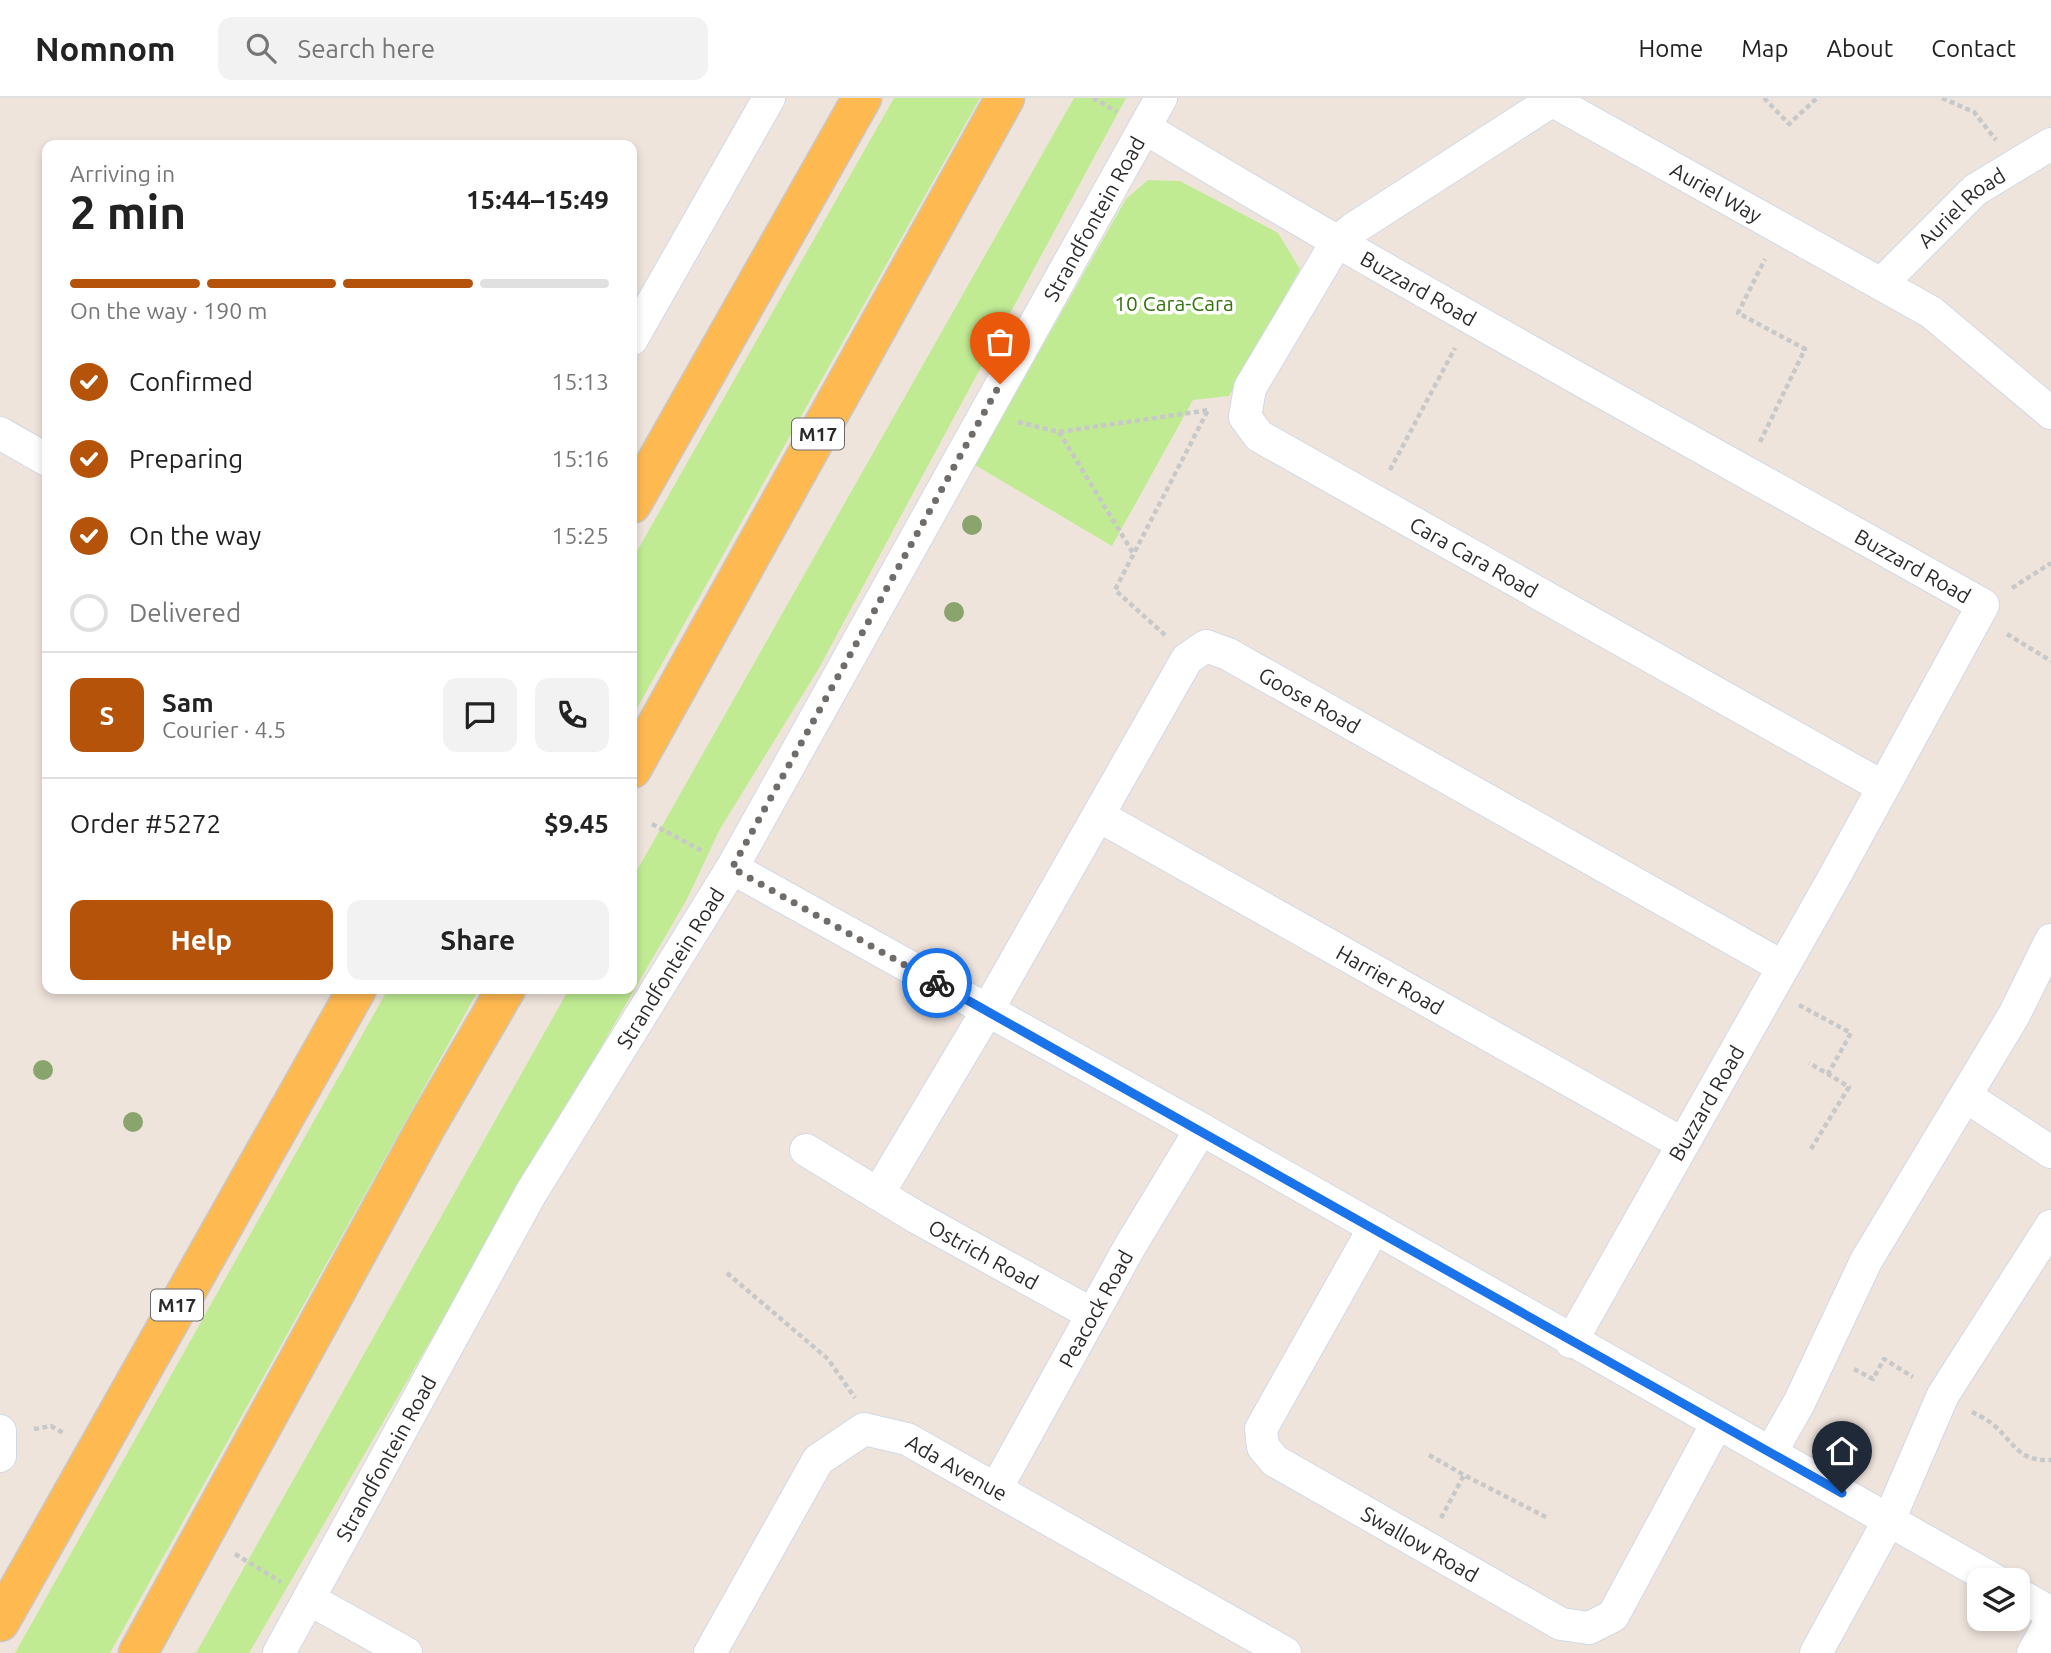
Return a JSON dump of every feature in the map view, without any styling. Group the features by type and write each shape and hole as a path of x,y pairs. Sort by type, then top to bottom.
{"main road":[{"path":"637,495 862,98"},
{"name":"M17","path":"637,760 1005,98"},
{"name":"M17","path":"0,1622 354,994"},
{"path":"138,1653 426,1127 503,994"}],"street":[{"path":"637,330 769,98"},
{"name":"Strandfontein Road","path":"279,1653 531,1193 732,868 1161,98"},
{"path":"1245,417 1250,388 1336,243 1353,229 1555,99"},
{"name":"Auriel Way","path":"1555,99 1931,312 2051,413"},
{"name":"Buzzard Road","path":"1145,128 1336,243 1472,316 1983,605 1571,1342"},
{"name":"Auriel Road","path":"1882,283 1975,190 2051,145"},
{"name":"Cara Cara Road","path":"1245,417 1259,436 1883,787"},
{"path":"0,433 42,457"},
{"name":"Goose Road","path":"1187,659 1206,646 1228,654 1776,979"},
{"path":"878,1194 987,1011 1187,659"},
{"name":"Harrier Road","path":"1099,816 1683,1144"},
{"path":"732,868 1201,1129 1716,1425 1771,1452 1973,1568"},
{"path":"1771,1452 1799,1403 1866,1261 1967,1097 2014,1015 2051,940"},
{"path":"1967,1097 2051,1152"},
{"name":"Peacock Road","path":"996,1489 1092,1314 1201,1129"},
{"name":"Ostrich Road","path":"806,1150 878,1194 1092,1314"},
{"path":"1816,1653 1889,1520 1943,1395 2051,1226"},
{"name":"Swallow Road","path":"1374,1228 1261,1429 1263,1447 1275,1461 1424,1549 1561,1624 1589,1629 1614,1616 1716,1425"},
{"path":"710,1653 818,1460 864,1429"},
{"name":"Ada Avenue","path":"864,1429 907,1439 1285,1653"},
{"path":"309,1599 406,1653"},
{"path":"2030,1601 2051,1613"},
{"path":"2033,1653 2051,1621"}],"path":[{"path":"1764,98 1789,124 1817,98"},
{"path":"1942,98 1974,111 2015,165"},
{"path":"1745,471 1805,349 1738,313 1781,227"},
{"path":"1373,502 1472,316"},
{"path":"987,408 1026,426 1059,432 1208,410 1245,417"},
{"path":"1187,659 1152,621 1115,590 1208,410"},
{"path":"1059,432 1134,554"},
{"path":"2051,563 1983,605 2007,635 2051,661"},
{"path":"652,824 732,868"},
{"path":"1776,979 1851,1033 1828,1074"},
{"path":"1809,1063 1849,1087 1811,1149"},
{"path":"727,1273 828,1359 854,1394 864,1429"},
{"path":"1429,1455 1546,1517"},
{"path":"1424,1549 1464,1475"},
{"path":"233,1553 309,1599"}],"green space":[{"path":"894,98 980,98 637,708 637,551"},
{"path":"1074,98 1126,98 819,668 720,829 687,899 637,985 637,870"},
{"name":"10 Cara-Cara","path":"1148,180 1180,181 1278,233 1300,269 1229,396 1193,400 1112,546 975,465 1126,199"},
{"path":"385,994 476,994 110,1653 15,1653"},
{"path":"566,994 632,994 249,1653 196,1653"}],"way so far":[{"path":"937,983 732,868 1000,384"}],"route":[{"path":"937,983 1201,1129 1716,1425 1771,1452 1842,1493"}]}
